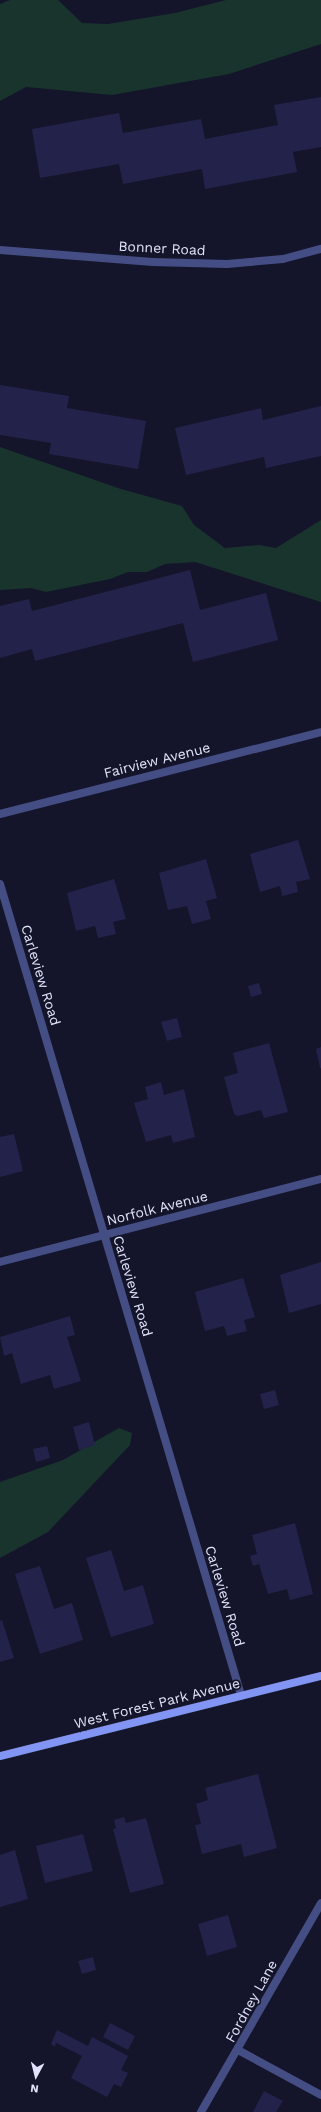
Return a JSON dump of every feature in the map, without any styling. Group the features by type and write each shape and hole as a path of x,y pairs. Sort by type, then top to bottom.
{"main road":[{"name":"West Forest Park Avenue","path":"0,1756 321,1676"}],"street":[{"name":"Bonner Road","path":"0,250 153,262 227,264 283,259 321,248"},
{"name":"Fairview Avenue","path":"0,814 321,732"},
{"name":"Carleview Road","path":"0,884 241,1695"},
{"name":"Norfolk Avenue","path":"0,1262 321,1179"},
{"name":"Fordney Lane","path":"201,2112 238,2050 321,1903"},
{"path":"238,2050 321,2095"}],"green space":[{"path":"10,0 58,0 82,23 108,24 175,13 226,0 321,0 321,44 229,74 112,95 26,87 0,101 0,4"},
{"path":"0,447 121,489 182,506 194,525 225,548 259,545 276,548 321,520 321,602 195,562 165,564 147,572 128,572 110,579 46,592 31,588 0,590"},
{"path":"119,1428 132,1433 130,1445 48,1532 0,1558 0,1482 63,1460"}],"building":[{"path":"321,97 321,147 293,152 297,172 205,189 202,169 123,184 119,164 40,178 32,129 119,113 123,133 201,119 205,139 278,125 274,105"},
{"path":"0,385 69,396 67,408 146,421 138,469 49,454 51,443 0,435"},
{"path":"321,406 321,456 266,468 264,457 186,475 175,428 261,408 263,420"},
{"path":"190,570 200,610 266,593 278,640 193,662 183,623 35,661 32,649 0,658 0,606 29,599 32,611"},
{"path":"298,840 310,879 296,882 298,892 282,896 280,886 260,892 250,854"},
{"path":"206,859 217,898 206,901 211,919 192,924 187,906 168,910 159,873"},
{"path":"114,879 126,919 113,922 116,934 98,938 95,926 76,931 67,893"},
{"path":"259,983 262,994 251,997 248,986"},
{"path":"177,1018 182,1037 167,1041 161,1022"},
{"path":"269,1043 288,1112 264,1118 261,1110 238,1116 234,1114 224,1077 238,1073 233,1053"},
{"path":"321,1047 321,1068 320,1068 316,1049"},
{"path":"161,1082 164,1095 184,1089 195,1137 173,1143 171,1135 146,1142 134,1103 148,1099 145,1087"},
{"path":"14,1134 23,1171 0,1177 0,1137"},
{"path":"321,1262 321,1304 289,1313 280,1275"},
{"path":"243,1278 255,1317 244,1320 247,1331 227,1336 224,1326 205,1331 195,1292"},
{"path":"70,1316 75,1335 67,1337 81,1381 54,1389 50,1375 21,1384 12,1353 4,1356 0,1337"},
{"path":"275,1390 279,1405 264,1409 260,1394"},
{"path":"89,1422 95,1445 79,1450 73,1427"},
{"path":"47,1446 50,1458 36,1462 33,1449"},
{"path":"295,1523 313,1594 290,1600 287,1589 268,1594 259,1564 253,1566 250,1556 257,1554 252,1535"},
{"path":"111,1550 124,1591 143,1585 154,1624 111,1637 86,1558"},
{"path":"40,1566 54,1609 72,1603 83,1640 40,1654 15,1574"},
{"path":"2,1620 14,1658 0,1662 0,1621"},
{"path":"258,1774 277,1848 244,1857 241,1844 202,1854 195,1825 201,1824 196,1804 208,1800 205,1788"},
{"path":"124,1817 126,1823 146,1818 164,1884 130,1893 113,1829 116,1828 114,1820"},
{"path":"83,1834 93,1871 45,1883 36,1846"},
{"path":"15,1850 28,1899 0,1907 0,1855"},
{"path":"228,1915 237,1947 207,1956 198,1924"},
{"path":"93,1957 96,1970 82,1974 78,1961"},
{"path":"110,2023 135,2036 128,2050 103,2037"},
{"path":"57,2030 88,2046 92,2037 128,2056 121,2070 128,2073 121,2087 114,2084 107,2097 71,2078 82,2056 56,2043 55,2047 51,2044"},
{"path":"264,2091 283,2101 276,2112 253,2112"}]}
